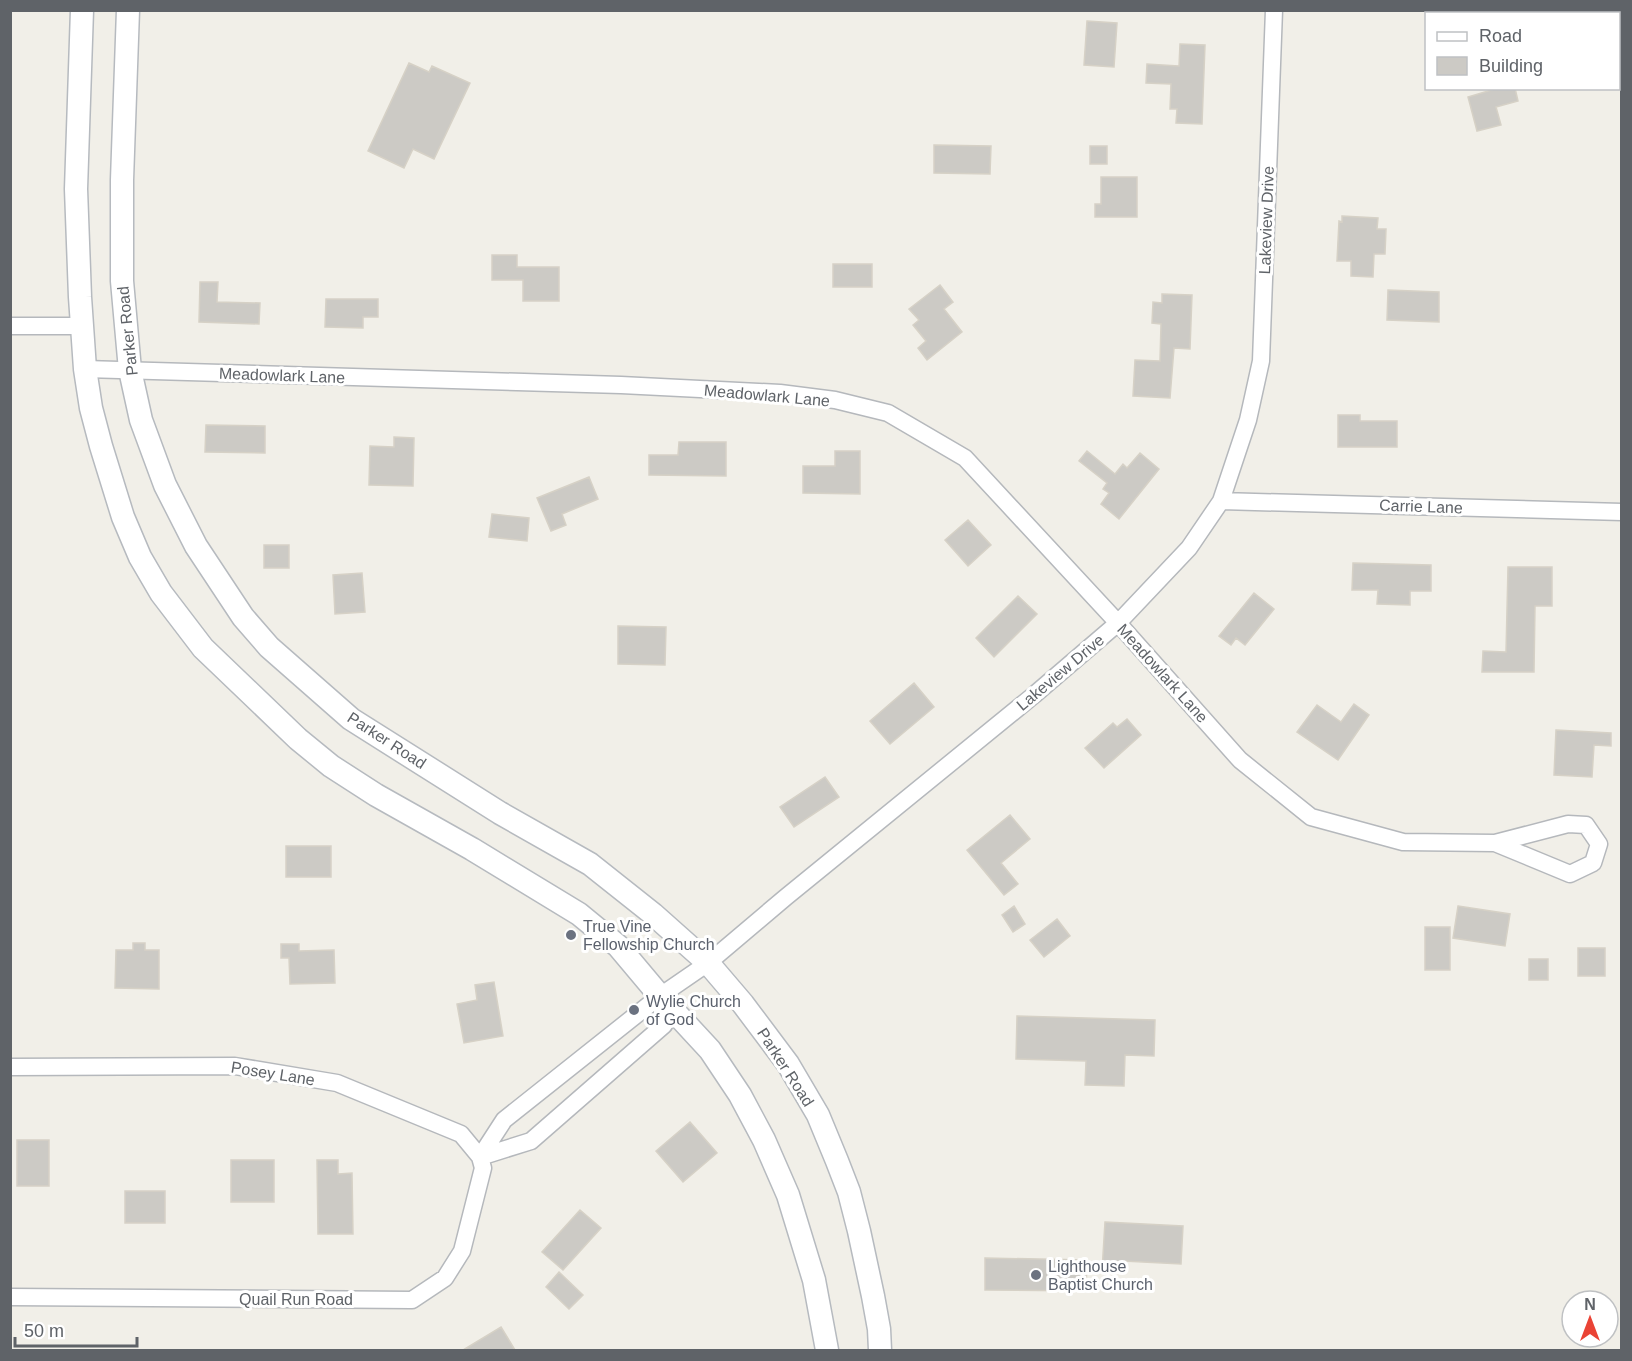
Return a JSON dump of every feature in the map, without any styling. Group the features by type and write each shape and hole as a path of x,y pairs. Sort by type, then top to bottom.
{"main road":[{"path":"82,10 76,189 81,326 85,369 91,408 103,455 123,517 140,556 161,593 203,648 298,739 331,766 579,914 618,946 710,1050 740,1095 764,1140 788,1195 814,1280 827,1350"},
{"name":"Parker Road","path":"128,10 122,180 122,280 130,370 141,420 161,474 196,546 243,617 269,647 351,719 500,813 590,864 653,914 708,963 743,1004 788,1064 818,1115 849,1192 873,1296 880,1350"}],"street":[{"name":"Lakeview Drive","path":"660,996 708,963 1034,695 1118,622 1189,548 1221,501 1248,420 1261,361 1274,10"},
{"path":"10,326 81,326"},
{"name":"Meadowlark Lane","path":"85,369 621,385 768,392 835,400 888,413 965,458 1118,622 1240,760 1311,817 1403,842 1496,843 1568,824 1586,825 1599,844 1593,863 1570,874 1496,843"},
{"name":"Carrie Lane","path":"1221,501 1622,512"},
{"path":"480,1157 531,1141 664,1024 660,996"},
{"name":"Quail Run Road","path":"10,1297 412,1300 445,1278 462,1251 483,1168 480,1157 504,1120 660,996"},
{"name":"Posey Lane","path":"10,1067 235,1066 337,1083 461,1134 480,1157"}],"building":[{"path":"1087,21 1117,23 1114,67 1084,65"},
{"path":"1180,44 1205,45 1202,124 1176,123 1177,109 1170,109 1171,84 1146,83 1147,64 1179,66"},
{"path":"409,63 429,72 432,66 470,83 434,159 413,149 404,168 368,151"},
{"path":"1491,90 1515,90 1518,101 1496,107 1501,125 1477,131 1468,97"},
{"path":"934,145 991,146 990,174 934,173"},
{"path":"1090,146 1107,146 1107,164 1090,164"},
{"path":"1101,177 1137,177 1137,217 1095,217 1095,204 1101,204"},
{"path":"1342,216 1378,218 1377,229 1386,229 1385,254 1374,254 1373,277 1351,276 1351,261 1337,261 1339,221 1342,222"},
{"path":"492,255 517,255 517,267 559,267 559,301 523,301 523,280 492,280"},
{"path":"833,264 872,264 872,287 833,287"},
{"path":"200,282 218,282 217,302 260,303 259,324 199,322"},
{"path":"940,285 953,302 944,309 962,332 927,360 918,348 926,341 913,325 919,320 909,309"},
{"path":"1388,290 1439,292 1439,322 1387,320"},
{"path":"1162,294 1192,295 1190,349 1174,348 1170,398 1133,396 1135,360 1160,361 1161,324 1152,323 1153,302 1162,303"},
{"path":"326,299 378,299 378,317 363,317 363,328 325,327"},
{"path":"1338,415 1360,415 1360,421 1397,421 1397,447 1338,447"},
{"path":"206,425 265,426 265,453 205,452"},
{"path":"394,437 414,438 413,486 369,485 370,446 394,447"},
{"path":"679,442 726,442 726,476 649,475 649,455 678,455"},
{"path":"835,451 860,451 860,494 803,493 803,466 835,466"},
{"path":"1087,451 1115,474 1123,464 1127,468 1140,453 1159,469 1119,519 1101,504 1109,493 1103,489 1107,483 1079,461"},
{"path":"589,477 598,499 562,514 566,525 551,531 537,498"},
{"path":"492,514 529,518 527,541 489,537"},
{"path":"968,520 991,545 968,566 945,540"},
{"path":"264,545 289,545 289,568 264,568"},
{"path":"1353,563 1431,565 1431,591 1410,591 1410,605 1377,604 1378,590 1352,590"},
{"path":"1508,567 1552,567 1552,606 1535,606 1534,672 1482,672 1483,651 1506,652"},
{"path":"362,573 365,612 335,614 333,575"},
{"path":"1254,593 1274,609 1245,645 1236,638 1231,645 1219,636"},
{"path":"1018,596 1037,614 994,657 976,638"},
{"path":"618,626 666,627 665,665 618,664"},
{"path":"914,683 934,707 890,744 870,721"},
{"path":"1354,704 1369,715 1338,760 1297,732 1317,705 1341,722"},
{"path":"1127,719 1141,735 1104,768 1085,748 1113,723 1117,727"},
{"path":"1556,730 1611,733 1611,746 1594,745 1592,777 1554,775"},
{"path":"825,777 839,797 794,827 780,807"},
{"path":"1010,815 1030,839 1001,863 1018,884 1004,895 967,850"},
{"path":"286,846 331,846 331,877 286,877"},
{"path":"1014,906 1025,924 1013,932 1002,915"},
{"path":"1458,906 1510,914 1505,946 1453,938"},
{"path":"1057,919 1070,936 1044,957 1030,940"},
{"path":"1425,927 1450,927 1450,970 1425,970"},
{"path":"133,943 145,943 145,950 159,950 159,989 115,988 116,950 133,950"},
{"path":"281,944 299,944 299,951 334,950 335,983 290,984 289,958 281,958"},
{"path":"1578,948 1605,948 1605,976 1578,976"},
{"path":"1529,959 1548,959 1548,980 1529,980"},
{"path":"494,982 503,1036 464,1043 457,1004 477,1000 475,985"},
{"path":"1017,1016 1155,1020 1154,1056 1125,1055 1124,1086 1085,1085 1086,1061 1016,1059"},
{"path":"690,1122 717,1153 683,1182 656,1151"},
{"path":"17,1140 49,1140 49,1186 17,1186"},
{"path":"231,1160 274,1160 274,1202 231,1202"},
{"path":"317,1160 338,1160 338,1174 352,1173 353,1234 318,1234"},
{"path":"125,1191 165,1191 165,1223 125,1223"},
{"path":"580,1210 601,1228 563,1270 542,1252"},
{"path":"1105,1222 1183,1226 1181,1264 1123,1261 1122,1272 1102,1271"},
{"name":"Lighthouse Baptist Church","path":"985,1258 1087,1260 1086,1291 985,1290"},
{"path":"559,1272 583,1295 569,1309 546,1287"},
{"path":"501,1327 515,1350 463,1350"}],"place":[{"name":"True Vine Fellowship Church","path":"571,935"},
{"name":"Wylie Church of God","path":"634,1010"},
{"name":"Lighthouse Baptist Church","path":"1036,1275"}]}
